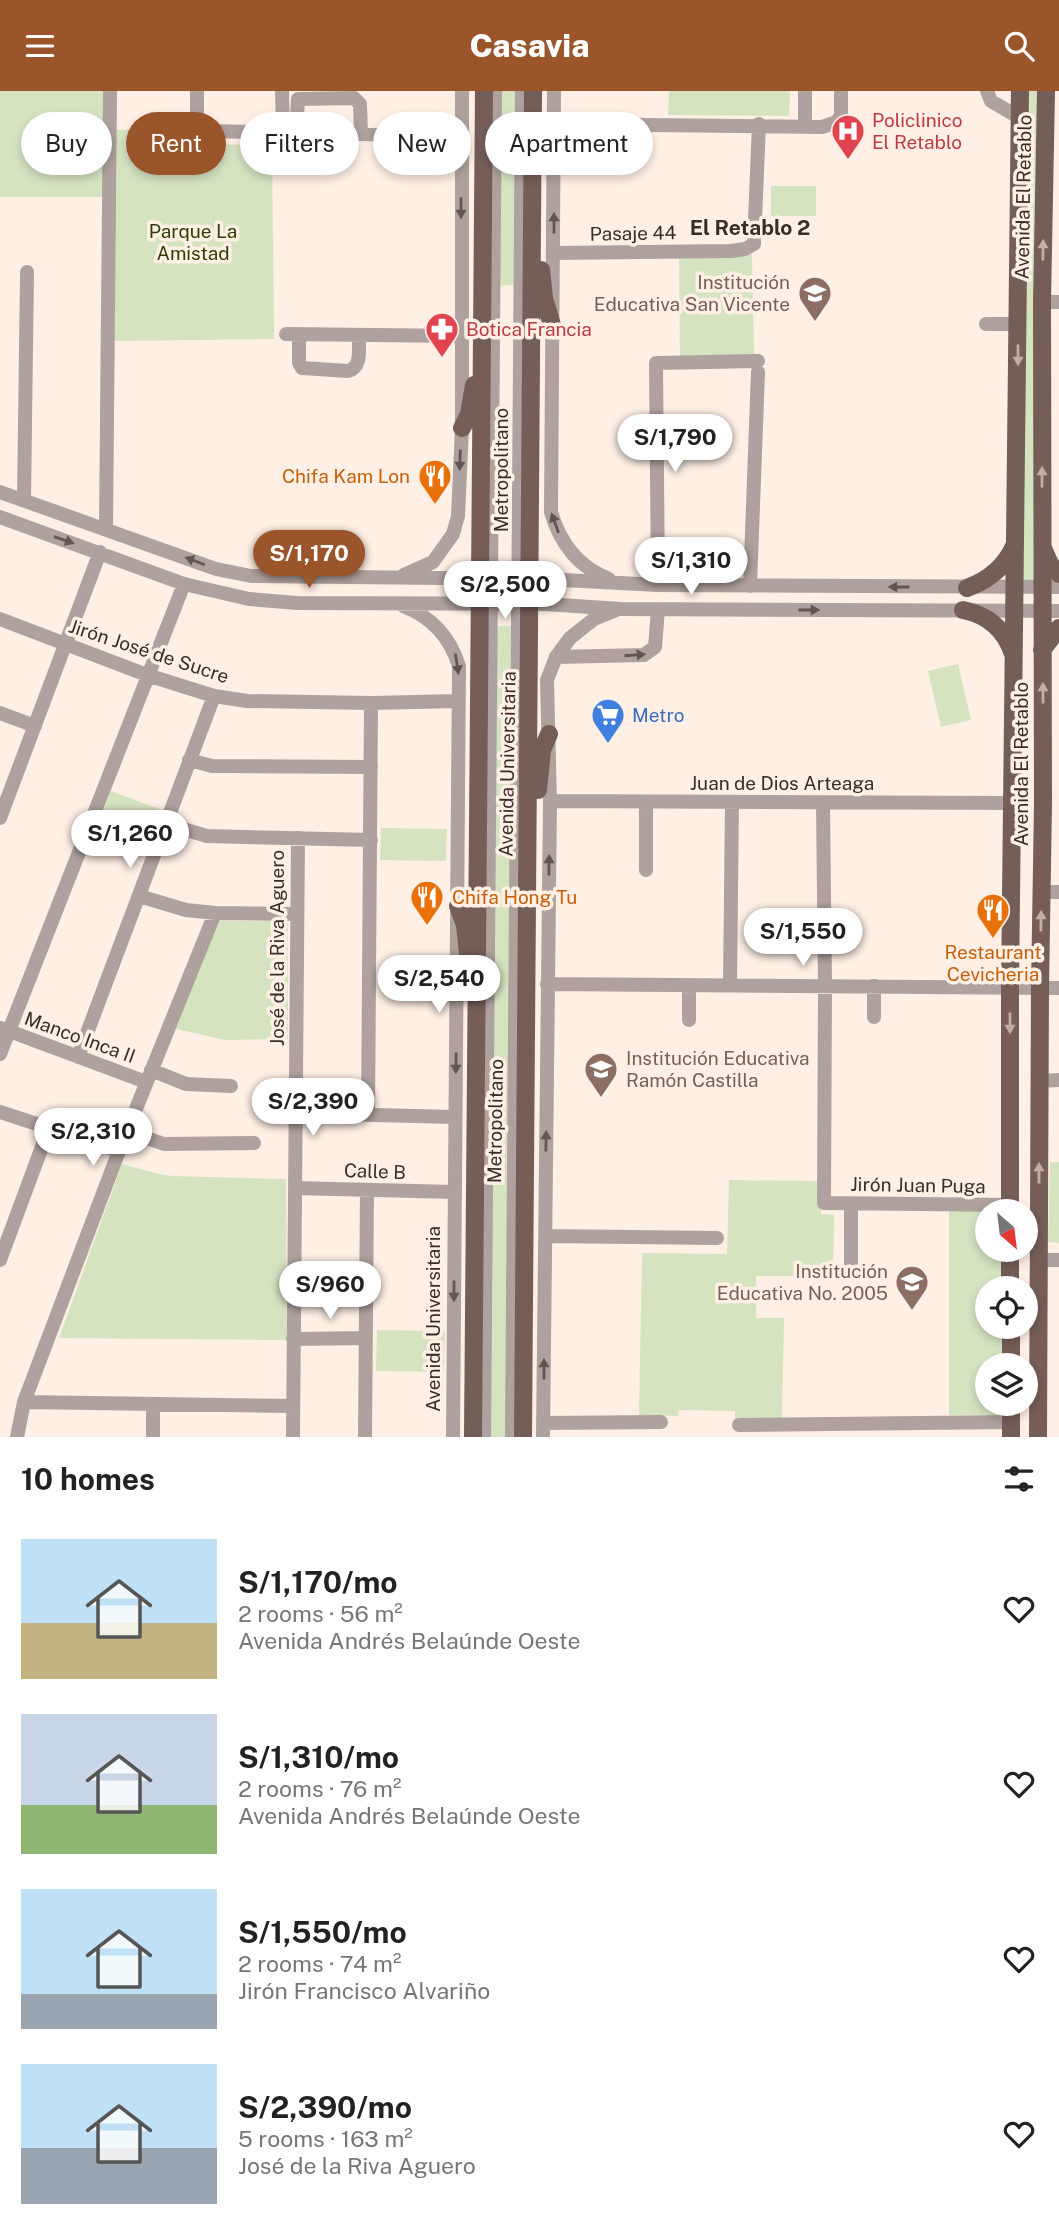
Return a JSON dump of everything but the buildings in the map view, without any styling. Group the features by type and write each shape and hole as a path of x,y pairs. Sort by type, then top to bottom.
{"main road":[{"name":"Avenida Universitaria","path":"473,1437 486,603 484,91"},
{"name":"Avenida Universitaria","path":"523,1437 528,820 524,604 533,91"},
{"name":"Avenida El Retablo","path":"1010,1199 1020,91"},
{"name":"Avenida El Retablo","path":"1038,1437 1042,650 1050,611 1050,587 1042,545 1051,302 1051,178 1046,91"},
{"path":"531,220 539,240 544,298 552,325"},
{"path":"462,428 469,414 483,347"},
{"path":"967,587 984,581 998,571 1017,541"},
{"path":"1042,545 1046,558 1059,574"},
{"path":"963,610 979,615 1000,629 1009,643 1014,659"},
{"path":"1042,650 1059,628"},
{"path":"528,820 537,802 542,750 549,734"},
{"path":"458,906 465,925 473,998 478,1009"},
{"path":"524,1408 529,1417 531,1437"}],"street":[{"path":"106,529 110,91"},
{"path":"197,91 197,126 202,131 240,132"},
{"path":"282,91 286,112"},
{"path":"463,91 463,112"},
{"name":"Metropolitano","path":"486,578 495,91"},
{"name":"Metropolitano","path":"522,91 525,579"},
{"path":"554,91 554,112"},
{"path":"805,91 805,125"},
{"path":"653,124 822,127 837,122 841,115 841,91"},
{"path":"987,91 991,101 1020,118"},
{"path":"295,112 299,99 354,98 358,101 359,112"},
{"path":"359,118 360,134 373,134"},
{"name":"Pasaje 44","path":"554,253 731,251 745,249 754,244 759,124"},
{"path":"397,577 433,562 453,534 458,516 462,428 462,175"},
{"path":"554,175 551,512 560,537 580,562 594,573 620,583"},
{"path":"24,500 27,272"},
{"path":"986,324 1018,324"},
{"path":"359,335 358,365 348,370 302,368 292,334 460,336"},
{"path":"658,585 656,363 758,366 750,586"},
{"path":"0,492 216,569 251,576 486,578 658,585 1050,587"},
{"path":"0,517 184,584 249,599 297,603 486,603 621,609 1050,611"},
{"path":"1,811 100,552"},
{"path":"328,577 328,602"},
{"path":"296,578 299,590 297,603"},
{"path":"0,1054 4,1029 184,584"},
{"path":"677,609 681,597 678,585"},
{"path":"712,585 709,597 712,609"},
{"name":"Avenida Universitaria","path":"395,603 415,610 430,620 449,641 459,666 453,1437"},
{"name":"Metropolitano","path":"484,1437 486,603"},
{"name":"Metropolitano","path":"512,1437 524,604"},
{"name":"Avenida Universitaria","path":"543,1430 550,801 547,680 556,657 578,631 594,619 621,609"},
{"path":"556,657 645,655 655,647 658,609"},
{"name":"Jirón José de Sucre","path":"0,619 147,675 214,696 247,701 458,701"},
{"path":"78,1057 214,696"},
{"path":"368,1115 371,703"},
{"path":"0,713 35,726"},
{"path":"189,760 212,766 371,767"},
{"name":"Juan de Dios Arteaga","path":"550,801 1013,803"},
{"path":"646,802 646,870"},
{"path":"730,985 733,802"},
{"path":"823,803 825,986"},
{"path":"166,824 207,837 371,840"},
{"name":"José de la Riva Aguero","path":"293,1437 298,838"},
{"path":"139,896 186,910 297,914"},
{"path":"17,1437 24,1402 126,1131 215,913"},
{"path":"547,984 1059,988"},
{"path":"689,985 689,1020"},
{"name":"Jirón Juan Puga","path":"825,986 824,1203 975,1207"},
{"path":"874,986 874,1017"},
{"name":"Manco Inca II","path":"4,1029 78,1057 149,1076 186,1084 231,1086"},
{"path":"1040,1081 1059,1080"},
{"path":"0,1112 119,1150"},
{"path":"295,1113 455,1117"},
{"path":"0,1260 50,1128"},
{"path":"126,1131 164,1144 254,1143"},
{"name":"Calle B","path":"295,1188 455,1192"},
{"path":"365,1437 367,1190"},
{"path":"851,1204 851,1266"},
{"path":"545,1236 718,1238"},
{"path":"1039,1260 1059,1260"},
{"path":"293,1339 366,1338"},
{"path":"24,1402 293,1406"},
{"path":"153,1404 153,1437"},
{"path":"739,1425 1011,1421"},
{"path":"543,1430 661,1422"}],"green space":[{"path":"0,91 108,91 108,112 21,112 21,175 107,175 107,197 0,197"},
{"path":"500,91 517,91 517,112 500,112"},
{"path":"669,91 790,91 789,116 668,115"},
{"path":"1029,91 1041,91 1036,583 1021,583"},
{"name":"Parque La Amistad","path":"114,130 126,130 126,175 226,175 226,144 240,145 240,175 272,175 274,339 113,341"},
{"path":"499,175 516,175 513,285 501,286 498,278"},
{"path":"771,186 816,186 816,216 771,216"},
{"path":"752,253 754,357 680,359 679,255"},
{"path":"497,626 513,626 506,1437 490,1437"},
{"path":"958,664 971,720 941,727 928,671"},
{"path":"111,791 162,810 152,837 101,818"},
{"path":"381,828 447,829 446,861 380,860"},
{"path":"219,921 288,921 288,1039 225,1040 176,1029"},
{"path":"1050,1162 1059,1162 1059,1243 1048,1242"},
{"path":"122,1164 173,1176 286,1179 287,1340 59,1338"},
{"path":"729,1180 821,1181 821,1214 834,1215 833,1276 756,1276 756,1318 784,1318 782,1423 735,1422 735,1411 679,1410 678,1416 639,1415 642,1253 727,1254"},
{"path":"949,1210 975,1211 975,1262 1003,1262 1003,1276 975,1276 975,1339 1003,1339 1002,1353 975,1353 975,1415 949,1415"},
{"path":"377,1330 445,1331 444,1372 376,1371"}],"place":[{"name":"Policlinico El Retablo","path":"848,161"},
{"name":"Institución Educativa San Vicente","path":"815,323"},
{"name":"Botica Francia","path":"442,359"},
{"name":"Chifa Kam Lon","path":"435,506"},
{"name":"Metro","path":"608,745"},
{"name":"Chifa Hong Tu","path":"427,927"},
{"name":"Restaurant Cevicheria","path":"993,940"},
{"name":"Institución Educativa Ramón Castilla","path":"601,1099"},
{"name":"Institución Educativa No. 2005","path":"912,1312"}],"district":[{"name":"El Retablo 2","path":"750,227"}]}
